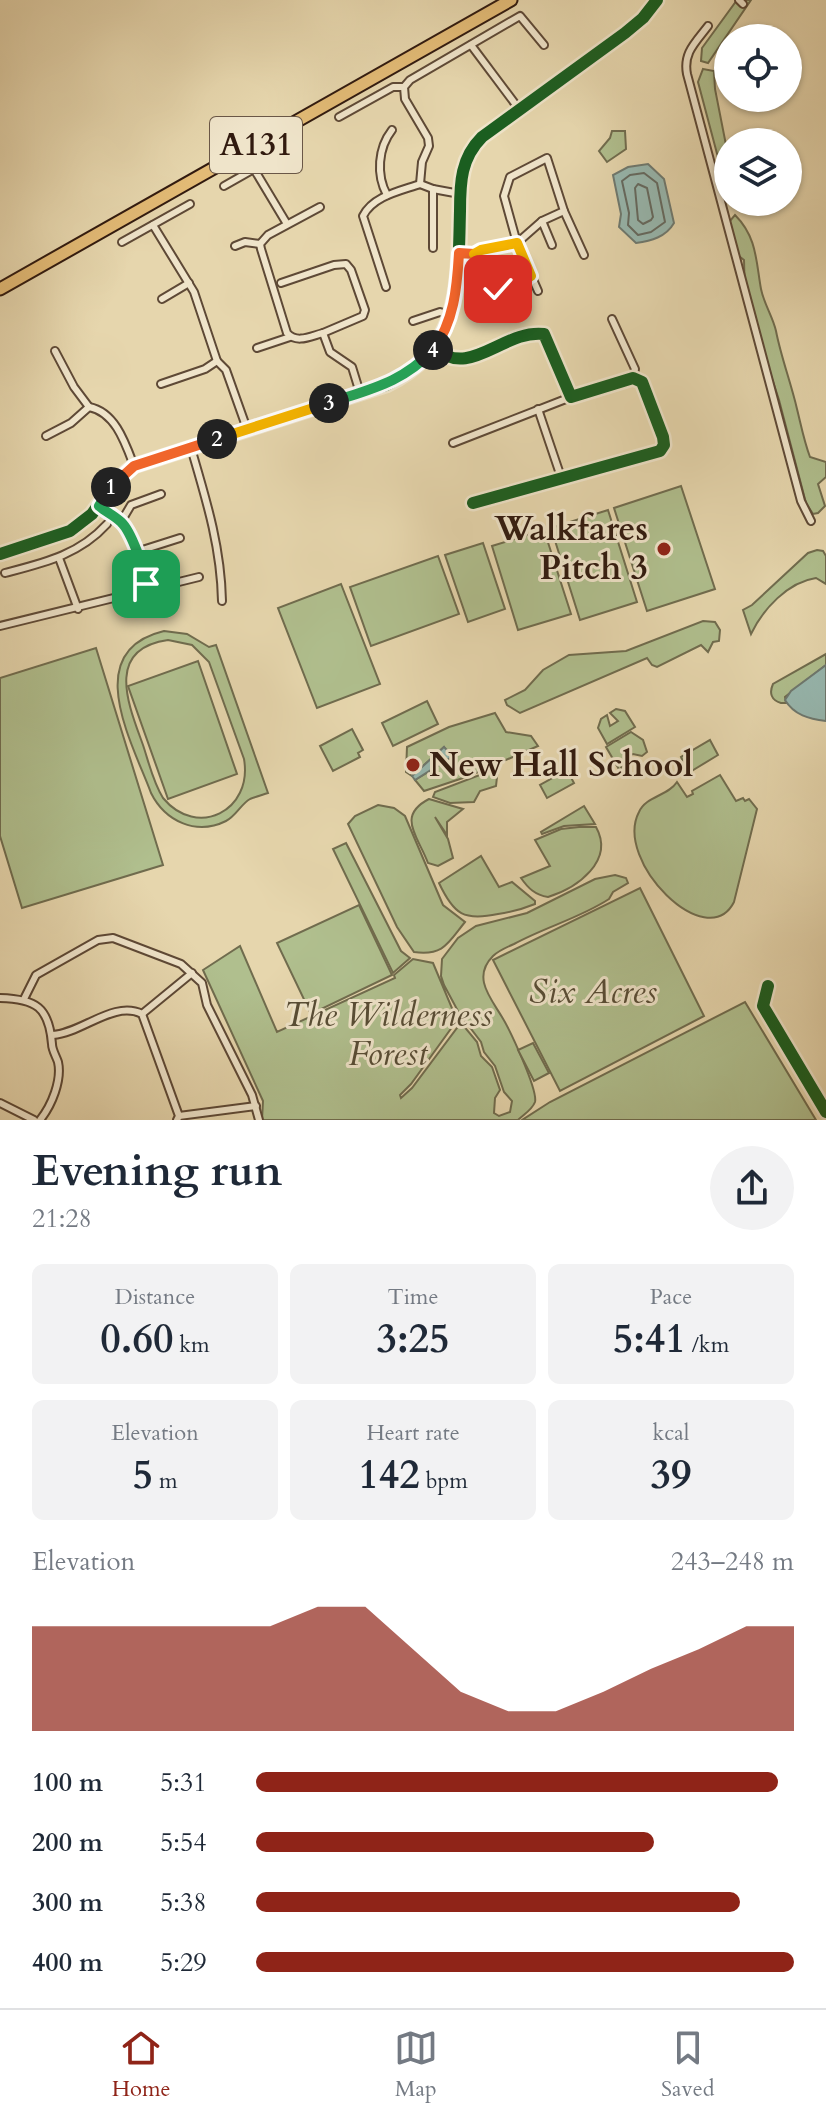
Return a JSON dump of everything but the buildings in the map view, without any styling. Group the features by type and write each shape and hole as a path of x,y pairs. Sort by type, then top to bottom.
{"highway":[{"name":"A131","path":"0,289 511,0"}],"street":[{"path":"0,554 70,531 99,506 116,480 134,466 360,393 401,377 417,367 435,348 445,331 457,290 460,194 464,160 470,149 519,109 625,33 643,18 657,0"},
{"path":"420,184 422,162 429,146 428,138 405,99 404,87 410,80 520,16 544,45"},
{"path":"708,26 687,53 687,74 801,501 811,521"},
{"path":"471,45 519,109"},
{"path":"339,117 393,87 404,87"},
{"path":"387,195 379,171 382,149 392,130"},
{"path":"224,186 298,144"},
{"path":"538,291 517,243 504,196 510,177 547,158 564,211 584,255"},
{"path":"254,169 287,224"},
{"path":"386,287 363,216 368,206 387,195 420,184 460,194"},
{"path":"433,189 433,248"},
{"path":"122,242 190,204"},
{"path":"290,337 260,244 263,238 320,207"},
{"path":"459,253 474,254 517,243 542,221 564,211"},
{"path":"542,221 552,245"},
{"path":"153,225 199,302 217,361 226,370 247,429"},
{"path":"235,246 245,242 260,244"},
{"path":"257,348 290,337 299,339 323,333 363,316 365,310 346,264 334,265 281,283"},
{"path":"498,289 531,276"},
{"path":"162,299 189,283"},
{"path":"413,321 440,312 450,315"},
{"path":"612,319 635,369 633,378"},
{"path":"435,348 442,355 461,361 530,332 544,334 571,397"},
{"path":"323,333 330,352 352,367 360,393"},
{"path":"55,351 74,387 89,407 105,411 113,421 134,466"},
{"path":"161,384 205,369 217,361"},
{"path":"453,443 571,397 633,378 642,382 663,437 664,445 660,451 473,503"},
{"path":"46,436 71,423 89,407"},
{"path":"538,409 562,480"},
{"path":"191,448 215,528 222,571 222,601"},
{"path":"121,522 131,505 161,494"},
{"path":"99,506 128,530 145,575 145,590"},
{"path":"5,573 59,558 93,539 107,524"},
{"path":"136,552 180,538"},
{"path":"59,558 78,609"},
{"path":"1,624 78,609 199,577"},
{"path":"24,999 36,975 98,940 113,938 181,964 202,983 207,1005 256,1106 259,1120"},
{"path":"142,1014 192,973"},
{"path":"0,998 32,1002 46,1014 53,1035 52,1045 60,1078 46,1113 40,1120"},
{"path":"53,1035 65,1034 122,1010 134,1010 142,1014 178,1118 256,1106"},
{"path":"0,1103 34,1120"}],"green space":[{"path":"737,0 751,0 735,24 720,24"},
{"path":"714,32 714,54 708,63 701,61 702,48"},
{"path":"703,69 714,71 714,112 720,112 723,128 714,128 714,142 698,82"},
{"path":"612,131 625,131 626,149 607,162 599,151"},
{"path":"736,216 752,241 762,295 775,326 810,457 826,462 826,477 818,484 825,506 818,513 813,514 806,503 779,400 745,296 744,260 735,253 729,222"},
{"name":"Walkfares Pitch 3","path":"681,486 715,589 647,611 614,508"},
{"path":"608,510 637,602 580,620 551,528"},
{"path":"544,530 571,614 518,630 492,546"},
{"path":"483,543 505,609 468,622 445,555"},
{"path":"823,551 826,556 826,584 816,578 786,591 769,606 751,634 743,610 808,553"},
{"path":"438,556 459,614 371,646 350,587"},
{"path":"341,584 380,684 317,708 278,608"},
{"path":"703,621 715,622 720,630 719,641 713,642 708,652 701,645 657,667 647,658 520,713 507,705 505,700 525,690 543,670 569,655 626,651"},
{"path":"164,631 187,634 209,647 216,645 268,793 250,799 226,821 204,827 182,823 164,811 151,793 133,749 119,700 118,678 124,658 139,642","holes":["168,640 192,645 209,662 244,759 240,793 220,813 206,817 191,817 163,798 132,713 126,681 128,667 135,655 148,645"]},
{"path":"96,648 163,865 22,908 0,836 0,678"},
{"path":"826,654 826,665 785,697 786,703 773,698 773,684"},
{"path":"198,661 237,774 168,799 128,686"},
{"path":"427,701 438,724 393,746 382,723"},
{"path":"616,709 625,711 635,727 607,744 598,728 601,719 607,715 610,726 618,721 610,713"},
{"path":"495,713 506,732 531,736 538,746 469,776 424,791 415,780 451,758 444,747 412,776 406,772 407,747 449,727"},
{"path":"352,729 363,750 358,753 360,757 333,771 320,746"},
{"path":"631,732 643,740 647,752 624,759 620,771 606,747"},
{"path":"710,740 718,755 687,771 681,757"},
{"path":"498,768 496,786 480,791 474,802 450,803 433,797 435,792"},
{"path":"567,770 574,783 547,798 540,785"},
{"path":"720,775 736,801 749,799 757,809 734,902 721,915 704,917 685,910 651,876 639,854 635,832 642,807 677,782 687,797"},
{"path":"429,799 463,809 447,822 447,835 435,817 448,839 453,858 438,866 428,863 412,827 414,812"},
{"path":"378,805 394,808 405,816 443,905 465,922 439,950 414,952 397,927 348,824 355,816"},
{"path":"584,806 595,824 564,826 542,834 541,832"},
{"path":"596,827 601,839 597,862 570,887 548,897 539,895 521,878 550,866 535,840 561,829"},
{"path":"346,843 401,951 410,958 393,973 333,849"},
{"path":"481,856 499,887 512,882 535,904 477,917 455,909 439,883"},
{"name":"The Wilderness Forest","path":"615,875 626,878 628,883 613,892 609,899 503,949 487,964 483,979 485,987 517,1046 535,1095 534,1105 518,1120 262,1120 263,1101 203,970 240,946 277,1032 395,978 394,975 413,959 433,963 454,1013 455,1023 400,1095 401,1098 460,1024 477,1042 481,1056 492,1067 500,1090 495,1098 494,1113 499,1116 510,1112 512,1101 504,1092 495,1066 484,1052 481,1042 459,1013 444,985 442,959 458,938 476,926 527,913 595,879"},
{"name":"Six Acres","path":"640,888 704,1016 560,1091 493,960"},
{"path":"359,905 392,975 311,1014 277,943"},
{"path":"745,1002 816,1120 522,1120 550,1102"},
{"path":"533,1043 549,1073 534,1081 518,1050"}],"water":[{"path":"648,164 664,179 674,223 658,238 636,243 619,227 621,214 613,175 628,167"},
{"path":"826,665 826,721 802,715 785,700 791,691"},
{"path":"444,747 453,756 415,780 412,776"}],"cycle path":[{"path":"0,554 70,531 92,514 116,480 134,466 386,385 411,370 429,353 442,334 451,312 458,264 461,180 475,145 625,33 643,18 657,0"},
{"path":"435,348 461,359 529,334 544,334 571,397 633,378 642,382 663,437 664,445 660,451 473,503"},
{"path":"768,986 763,1006 826,1112"}],"place":[{"name":"Walkfares Pitch 3","path":"664,549"},
{"name":"New Hall School","path":"413,765"}],"route":[{"path":"146,584 128,530 99,506 116,480 134,466 152,458 386,385 401,377 417,367 435,348 445,331 457,290 459,253 474,254 517,243 531,276 498,289"}]}
